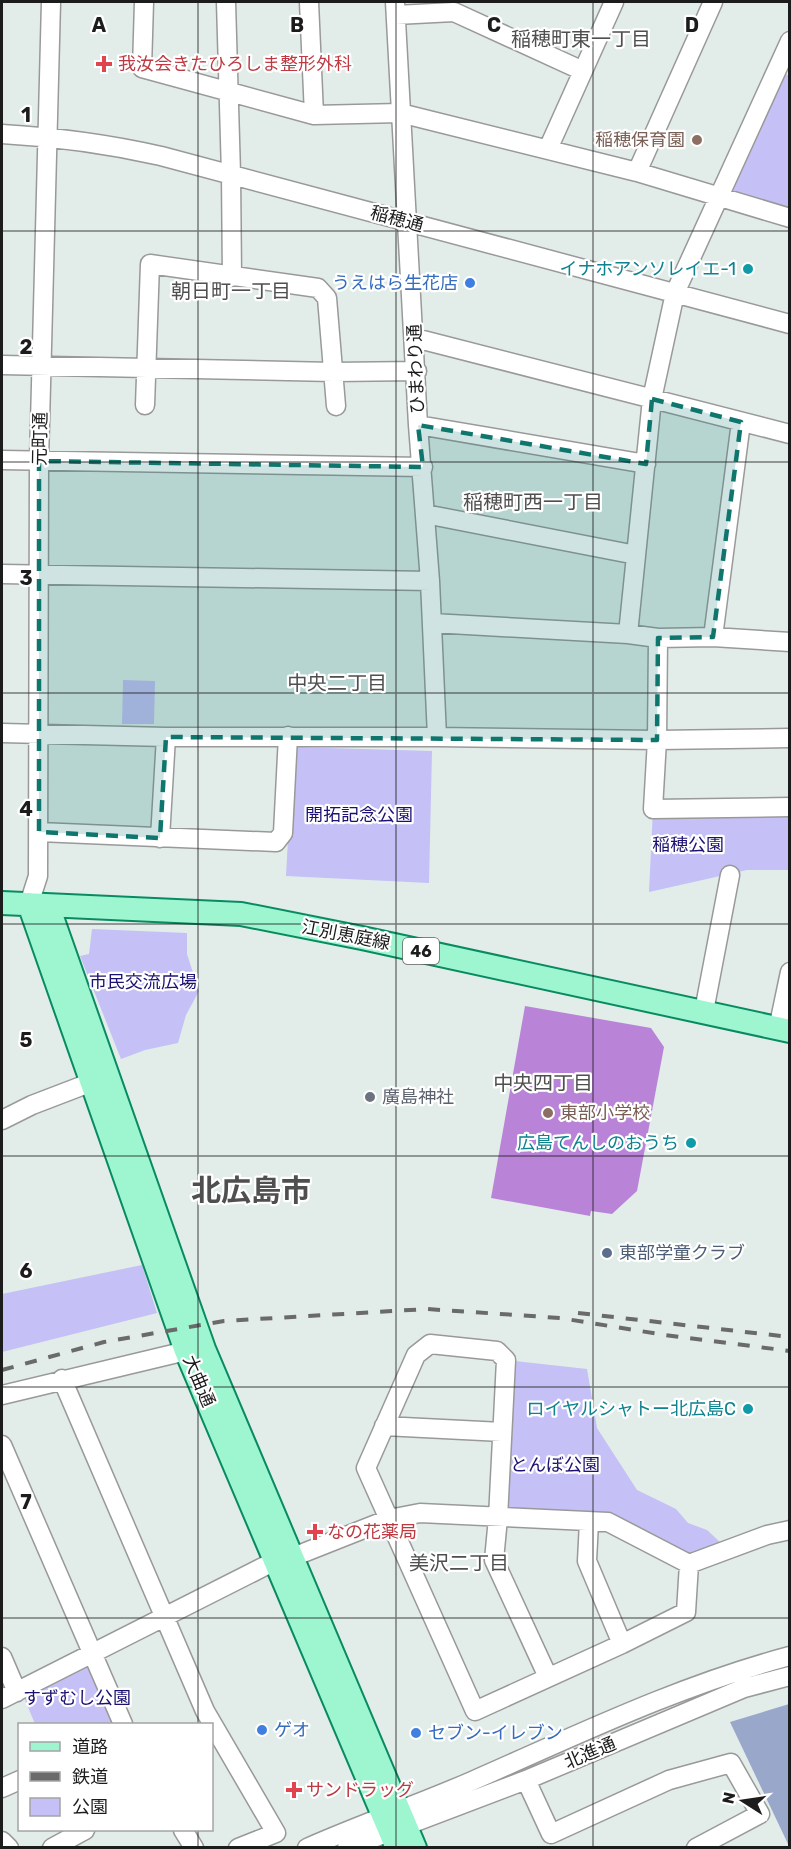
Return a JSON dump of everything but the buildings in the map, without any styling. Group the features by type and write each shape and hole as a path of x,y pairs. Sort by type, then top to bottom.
{"main road":[{"name":"江別恵庭線","path":"2,903 172,909 241,914 704,1011 784,1030"},
{"name":"大曲通","path":"39,905 100,1077 284,1559 395,1826 415,1848"},
{"name":"大曲通","path":"100,1077 186,1352 284,1559"}],"street":[{"name":"元町通","path":"39,905 39,461 51,2"},
{"path":"144,2 142,68 314,115 400,113 637,172 789,218"},
{"path":"226,2 232,277"},
{"path":"309,2 314,115"},
{"path":"548,148 614,2"},
{"path":"637,172 713,2"},
{"path":"396,8 454,12 583,71"},
{"name":"ひまわり通","path":"396,8 400,113 409,222 418,425 430,581 437,737"},
{"path":"628,634 652,399 675,293 720,196 783,72 789,42"},
{"name":"稲穂通","path":"2,134 47,136 113,145 231,174 789,324"},
{"path":"145,405 150,264 318,288 327,298 336,406"},
{"path":"415,338 789,434"},
{"path":"2,365 333,372 417,371"},
{"path":"713,637 741,422"},
{"path":"418,425 646,464"},
{"path":"2,460 423,467"},
{"path":"425,514 636,555"},
{"path":"2,574 430,581"},
{"path":"432,623 628,634 658,638 713,637 789,642"},
{"path":"658,638 657,740 653,808 789,807"},
{"path":"2,733 657,740 789,738"},
{"path":"160,838 166,736"},
{"path":"39,832 276,842 283,833 288,736"},
{"path":"704,1011 730,875"},
{"path":"784,1030 789,972"},
{"path":"2,1120 32,1104 100,1077"},
{"path":"548,1677 494,1560 506,1360 497,1351 430,1344 416,1355 366,1468 475,1712 622,1644 686,1611 689,1564"},
{"path":"2,1395 62,1379 186,1352"},
{"path":"62,1379 163,1617 212,1723"},
{"path":"384,1426 502,1432"},
{"path":"2,1445 122,1723"},
{"path":"2,1657 9,1696 163,1617 284,1559 389,1519 420,1513 608,1522 689,1564 767,1535 789,1530"},
{"path":"589,1522 587,1561 622,1644"},
{"name":"北進通","path":"395,1826 426,1801 729,1673 789,1656"},
{"name":"北進通","path":"395,1826 431,1816 526,1780 744,1688 789,1676"},
{"path":"213,1725 276,1833 238,1848"},
{"path":"526,1780 551,1834 669,1780 731,1764 760,1814 726,1841 696,1848"},
{"path":"2,1788 18,1780"},
{"path":"307,1848 395,1826"},
{"path":"347,1848 395,1826"},
{"path":"52,1848 83,1831"},
{"path":"184,1831 194,1848"},
{"path":"2,1841 9,1848"}],"highlighted area":[{"path":"652,399 741,422 713,637 658,638 657,740 166,737 160,838 39,832 39,461 423,467 418,425 646,464"}],"shaded area":[{"path":"525,1006 651,1028 664,1047 637,1191 612,1214 591,1211 590,1216 491,1198"},
{"path":"790,1704 789,1846 730,1722"}],"green space":[{"path":"777,69 789,76 789,218 720,196"},
{"path":"123,680 155,681 154,724 122,724"},
{"name":"開拓記念公園","path":"293,747 432,751 429,883 286,876"},
{"name":"稲穂公園","path":"789,807 789,870 747,870 649,892 653,809"},
{"name":"市民交流広場","path":"92,929 187,933 187,954 199,991 186,1015 178,1043 145,1050 121,1059 80,956 89,954"},
{"path":"142,1265 157,1313 2,1352 2,1294"},
{"name":"とんぼ公園","path":"506,1360 587,1369 597,1428 637,1490 676,1509 688,1523 707,1530 722,1544 689,1564 608,1522 498,1518"},
{"name":"すずむし公園","path":"90,1661 118,1723 35,1723 23,1695"}],"railway":[{"path":"2,1370 104,1342 224,1321 427,1309 560,1318 665,1335 790,1351"},
{"path":"578,1313 790,1337"}],"place":[{"name":"我汝会きたひろしま整形外科","path":"104,64"},
{"name":"稲穂保育園","path":"697,140"},
{"name":"イナホアンソレイエ-1","path":"748,269"},
{"name":"うえはら生花店","path":"470,283"},
{"name":"廣島神社","path":"370,1097"},
{"name":"東部小学校","path":"548,1113"},
{"name":"広島てんしのおうち","path":"691,1143"},
{"name":"東部学童クラブ","path":"607,1253"},
{"name":"ロイヤルシャトー北広島C","path":"748,1409"},
{"name":"なの花薬局","path":"315,1532"},
{"name":"ゲオ","path":"262,1730"},
{"name":"セブン-イレブン","path":"416,1733"},
{"name":"サンドラッグ","path":"294,1790"}],"district":[{"name":"稲穂町東一丁目","path":"581,39"},
{"name":"朝日町一丁目","path":"231,291"},
{"name":"稲穂町西一丁目","path":"533,502"},
{"name":"中央二丁目","path":"337,683"},
{"name":"中央四丁目","path":"543,1083"},
{"name":"北広島市","path":"251,1191"},
{"name":"美沢二丁目","path":"459,1563"}]}
